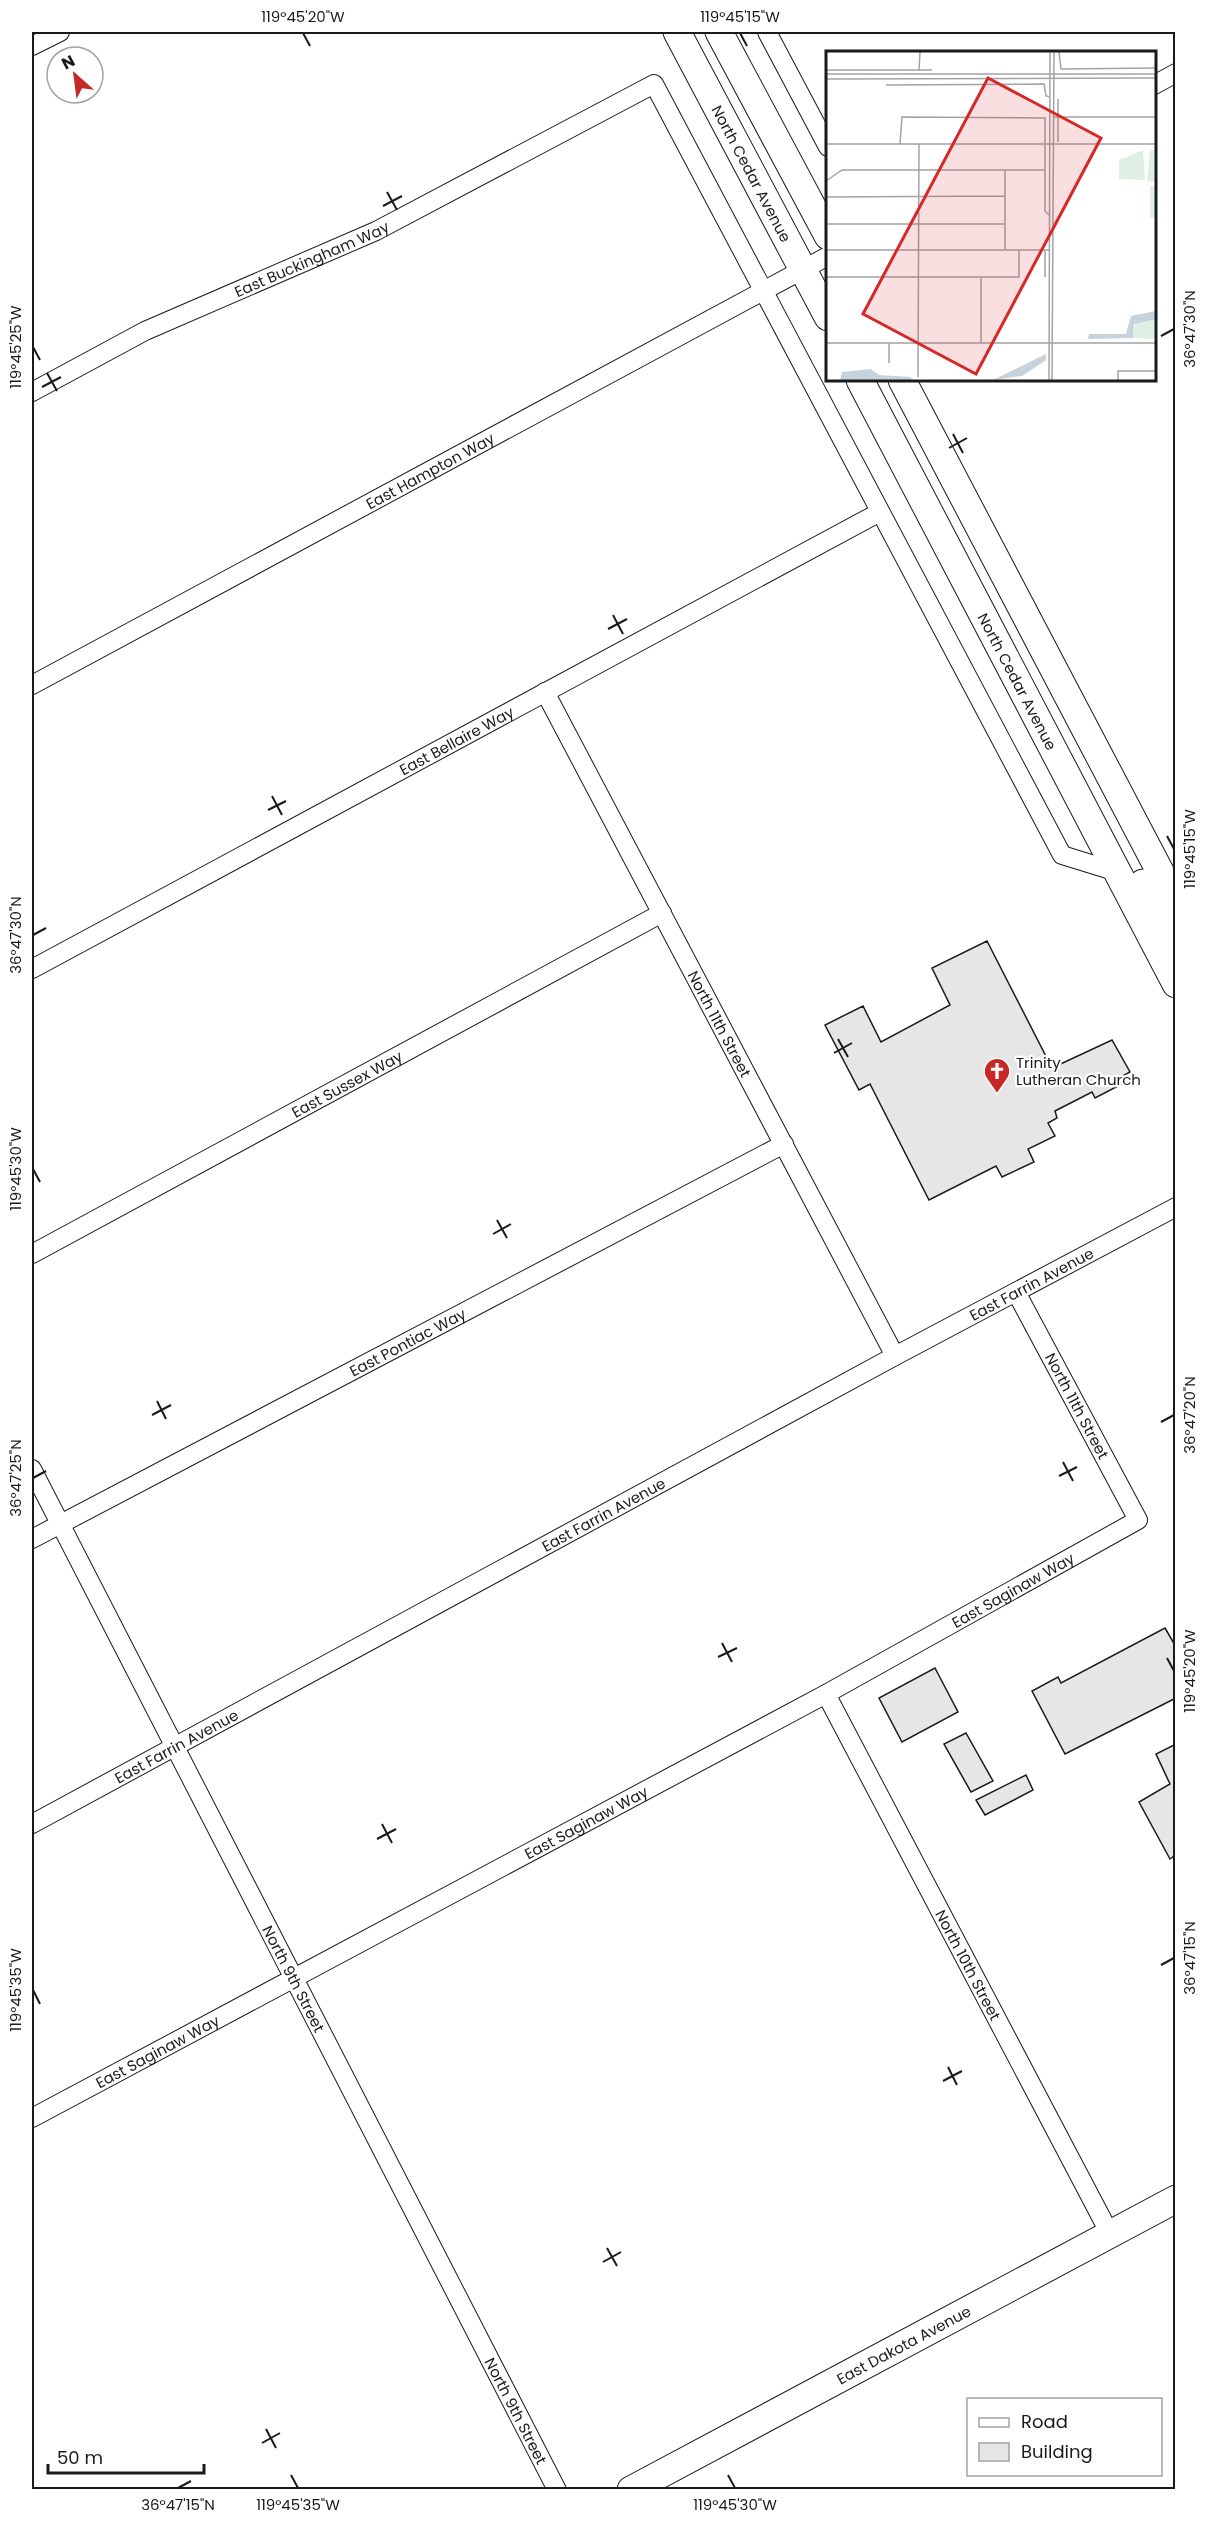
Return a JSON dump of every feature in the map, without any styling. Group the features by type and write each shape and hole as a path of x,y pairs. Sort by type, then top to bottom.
{"main road":[{"name":"North Cedar Avenue","path":"677,32 826,313"},
{"path":"719,32 826,232"},
{"name":"North Cedar Avenue","path":"861,381 1176,984"},
{"path":"903,381 1176,902"},
{"path":"1117,872 1145,884 1176,942"},
{"name":"East Dakota Avenue","path":"632,2490 1176,2199"}],"street":[{"path":"32,46 60,32"},
{"path":"767,32 826,143"},
{"path":"1156,84 1176,74"},
{"name":"East Buckingham Way","path":"32,392 145,331 376,231 654,84 763,291"},
{"name":"East Hampton Way","path":"32,685 826,257"},
{"path":"763,291 1062,855 1117,872"},
{"name":"East Bellaire Way","path":"32,969 880,512"},
{"name":"North 11th Street","path":"545,692 895,1356"},
{"name":"East Sussex Way","path":"32,1254 662,913"},
{"name":"East Pontiac Way","path":"32,1539 784,1144"},
{"name":"East Farrin Avenue","path":"32,1824 895,1356 1176,1207"},
{"name":"North 11th Street","path":"1016,1292 1138,1520"},
{"name":"North 9th Street","path":"32,1469 557,2490"},
{"name":"East Saginaw Way","path":"32,2118 826,1694 1138,1520"},
{"name":"North 10th Street","path":"826,1694 1110,2234"}],"building":[{"path":"987,941 1052,1068 1112,1040 1130,1072 1119,1078 1122,1084 1095,1098 1092,1092 1055,1111 1057,1118 1048,1123 1055,1136 1028,1149 1034,1162 1002,1177 996,1166 929,1200 870,1084 859,1090 825,1025 863,1006 881,1042 950,1005 932,968"},
{"path":"1165,1628 1176,1647 1176,1698 1065,1754 1032,1691 1058,1677 1061,1683"},
{"path":"935,1668 958,1712 902,1742 879,1698"},
{"path":"966,1733 993,1781 971,1792 944,1744"},
{"path":"1176,1744 1176,1859 1174,1856 1170,1859 1139,1802 1170,1784 1156,1754"},
{"path":"1026,1775 1033,1790 985,1815 976,1800"}],"place":[{"name":"Trinity Lutheran Church","path":"997,1094"}]}
